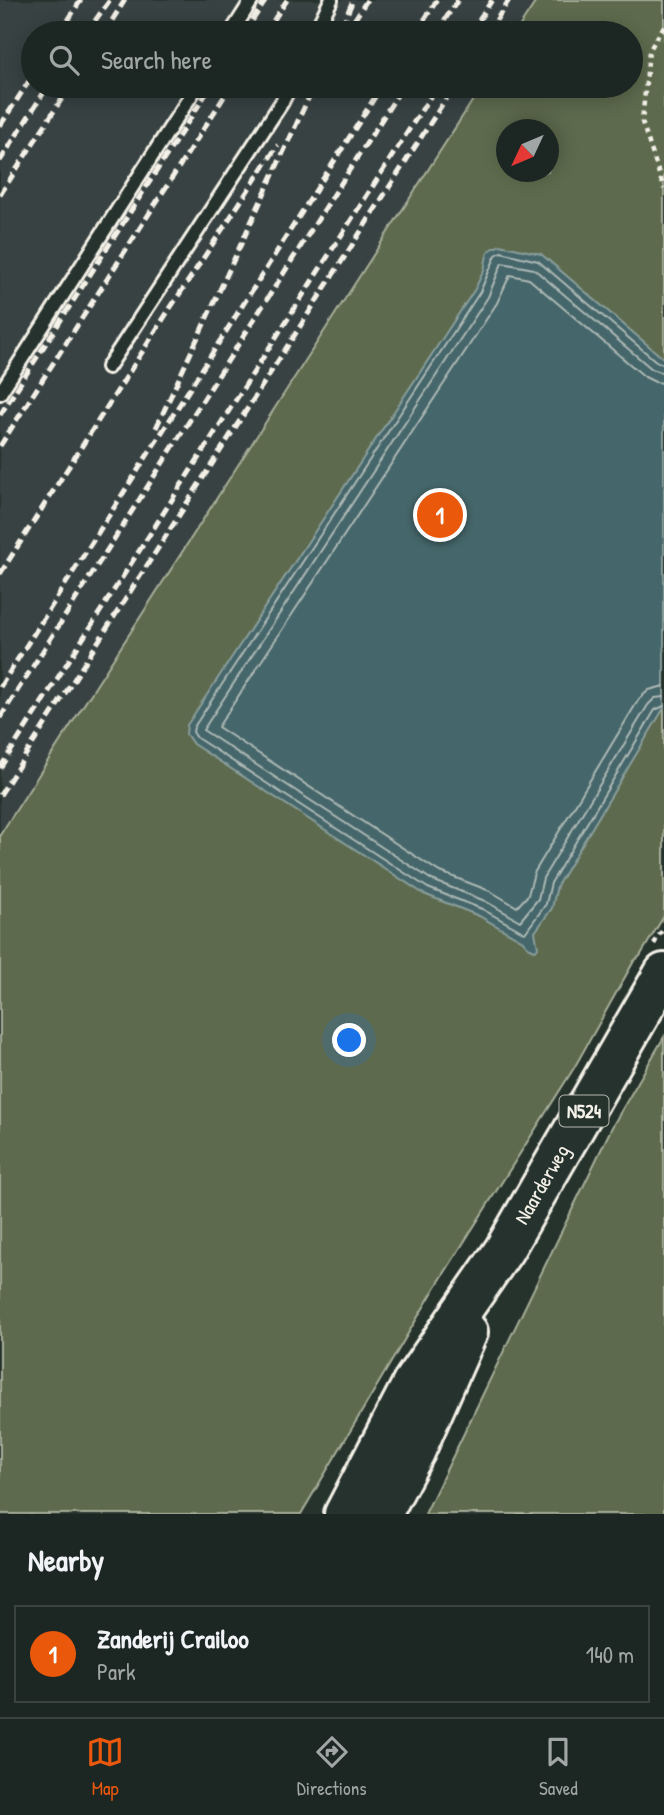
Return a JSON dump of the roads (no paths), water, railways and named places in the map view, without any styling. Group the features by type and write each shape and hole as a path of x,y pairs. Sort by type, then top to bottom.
{"main road":[{"name":"Naarderweg","path":"344,1514 414,1380 504,1250 664,972"},
{"name":"Naarderweg","path":"382,1514 415,1452 504,1250"}],"lane":[{"path":"239,21 252,0"},
{"path":"321,21 331,0"},
{"path":"0,393 189,98"},
{"path":"108,366 284,98"}],"water":[{"path":"500,245 541,254 664,359 664,708 557,886 552,908 535,932 538,948 535,950 479,916 424,894 193,744 186,734 187,725 475,289 490,250"}],"railway":[{"path":"68,21 81,0"},
{"path":"95,21 110,0"},
{"path":"112,21 125,0"},
{"path":"252,21 266,0"},
{"path":"273,21 287,0"},
{"path":"344,21 353,0"},
{"path":"354,21 367,0"},
{"path":"424,21 437,0"},
{"path":"444,21 458,0"},
{"path":"479,21 492,0"},
{"path":"496,21 509,0"},
{"path":"0,126 21,94"},
{"path":"0,161 40,98"},
{"path":"0,195 62,98"},
{"path":"0,415 203,98"},
{"path":"0,446 223,98"},
{"path":"156,428 308,98"},
{"path":"0,687 374,98"},
{"path":"0,718 395,98"},
{"path":"0,768 429,98"},
{"path":"0,795 446,98"},
{"path":"0,574 278,145"}],"place":[{"name":"Zanderij Crailoo","path":"440,515"}]}
